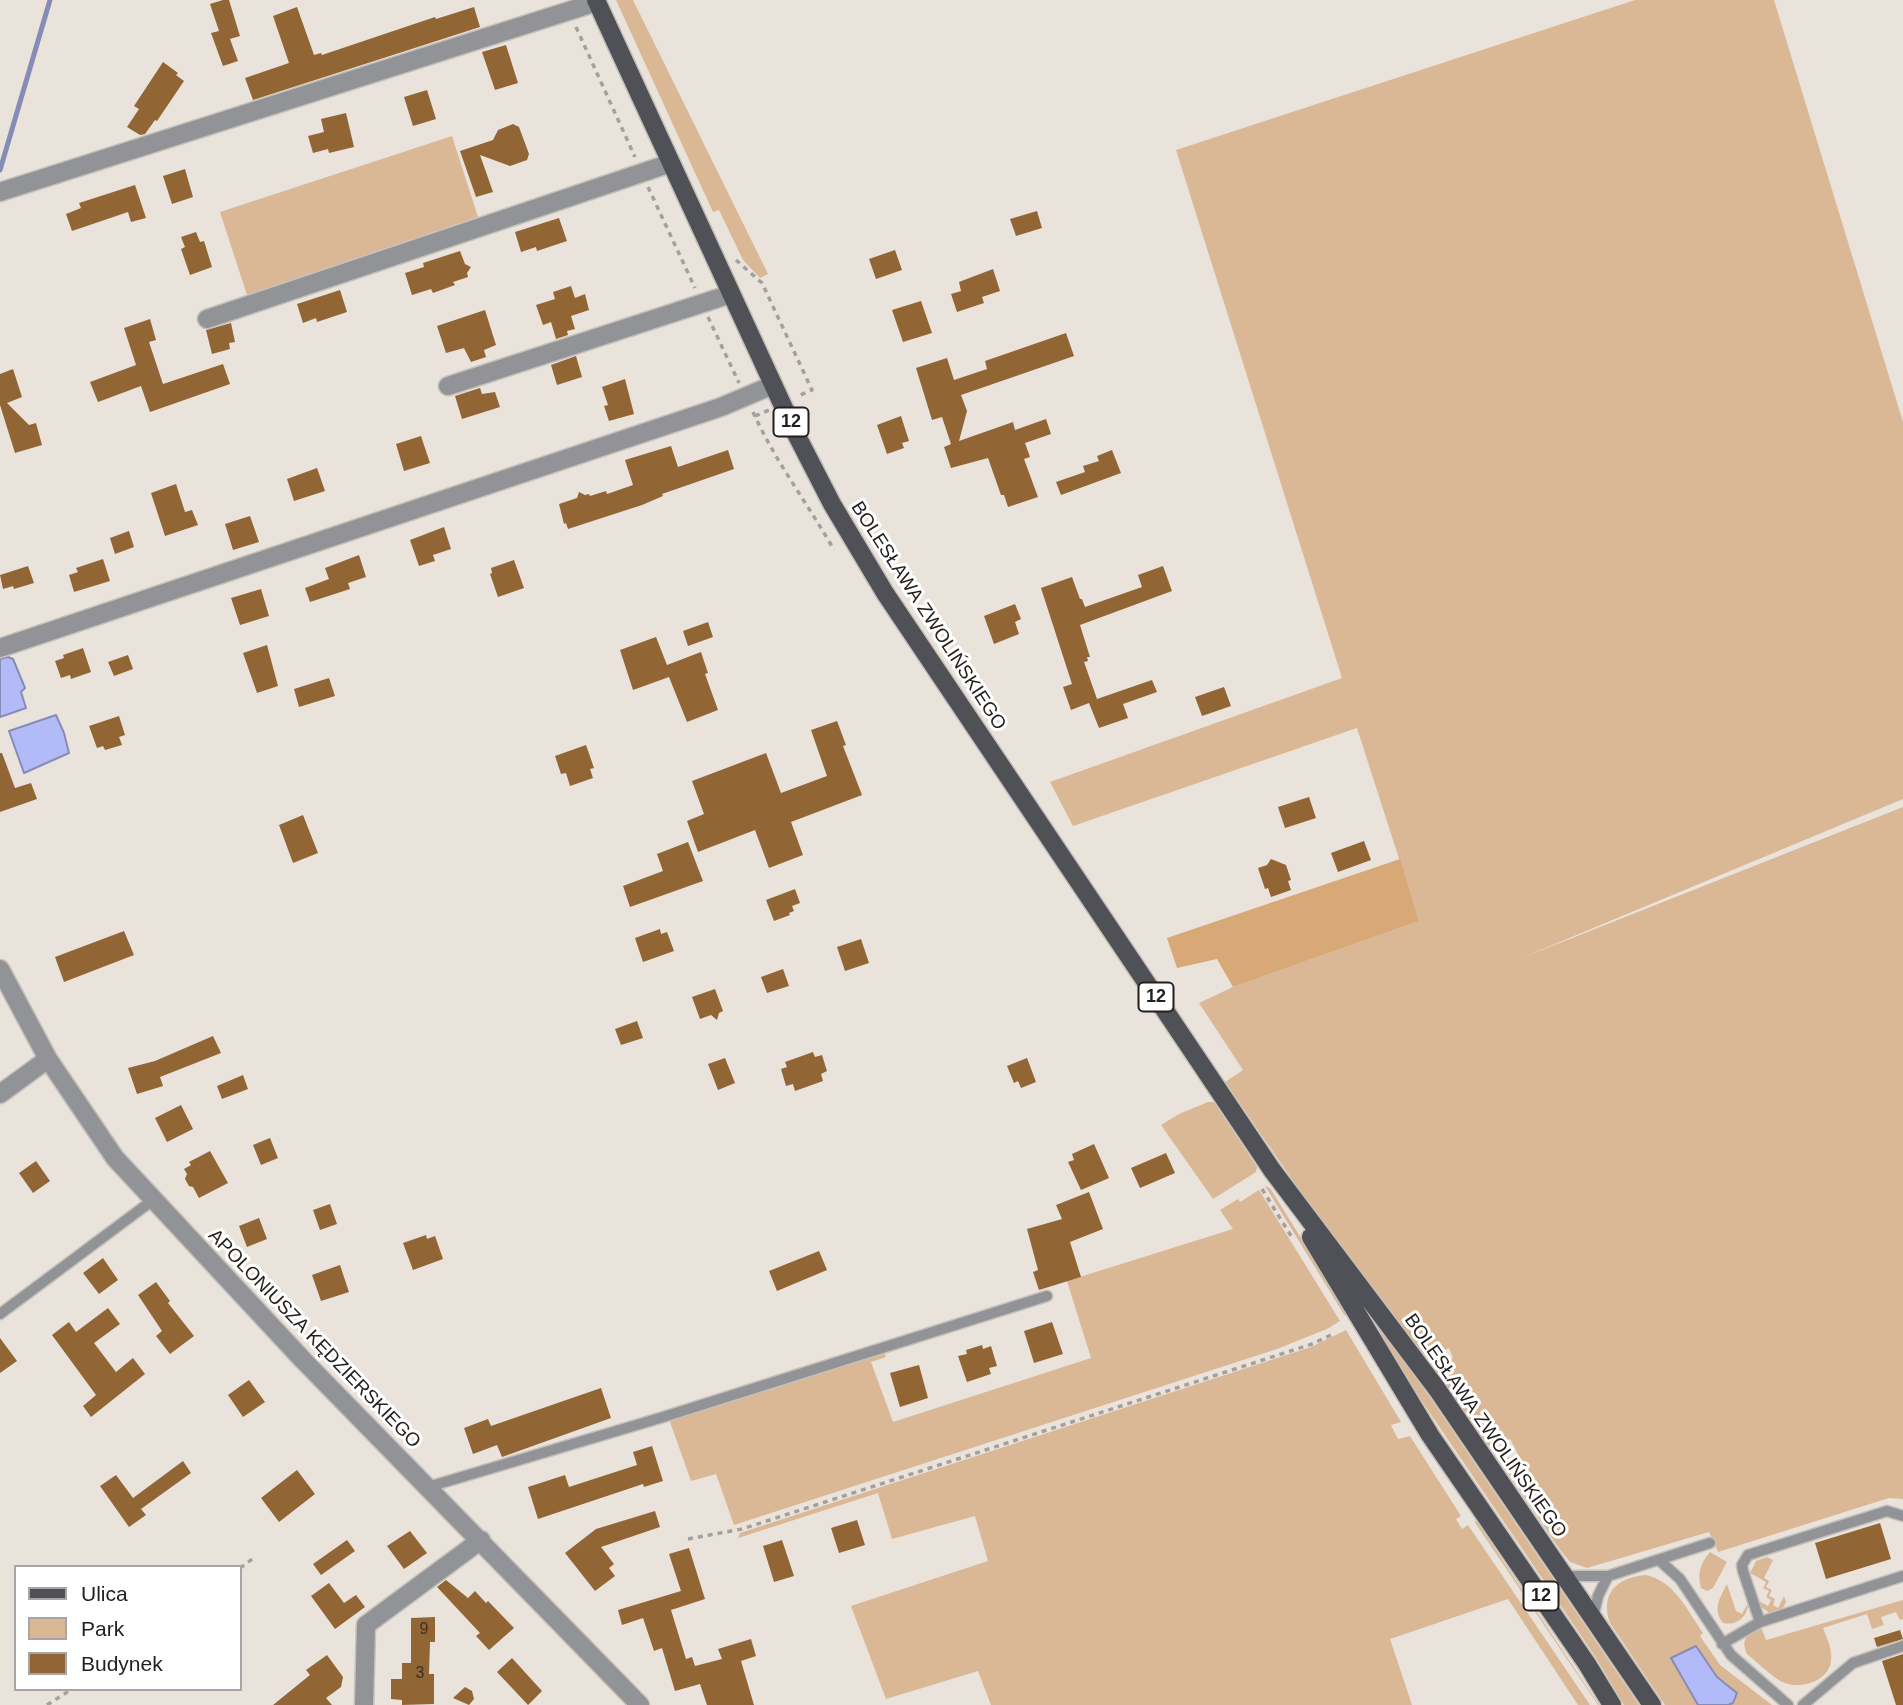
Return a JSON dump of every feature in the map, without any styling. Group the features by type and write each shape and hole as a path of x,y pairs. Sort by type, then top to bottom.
{"main road":[{"name":"BOLESŁAWA ZWOLIŃSKIEGO","path":"597,1 782,404 832,504 890,601 1276,1177 1437,1389 1652,1705"},
{"name":"BOLESŁAWA ZWOLIŃSKIEGO","path":"1276,1177 1430,1435 1587,1664 1612,1705"}],"street":[{"path":"0,192 597,1"},
{"path":"207,319 671,163"},
{"path":"448,386 731,294"},
{"path":"0,649 746,397 773,385"},
{"name":"APOLONIUSZA KĘDZIERSKIEGO","path":"0,969 48,1059 115,1158 303,1360 640,1705"},
{"path":"0,1094 48,1059"},
{"path":"364,1705 366,1625 481,1540"}],"lane":[{"path":"0,1314 153,1200"},
{"path":"428,1487 660,1418 1047,1296"},
{"path":"1760,1622 1743,1571 1742,1565 1748,1555 1887,1511 1903,1516"},
{"path":"1564,1576 1608,1576 1710,1543"},
{"path":"1659,1560 1680,1579 1722,1644 1741,1665 1788,1705"},
{"path":"1593,1619 1598,1596 1608,1576"},
{"path":"1722,1644 1760,1622 1903,1576"},
{"path":"1803,1705 1853,1663 1903,1646"}],"path":[{"path":"569,12 768,444 834,550"},
{"path":"735,259 762,283 812,390 755,416"},
{"path":"688,1539 742,1529 1331,1335"},
{"path":"242,1567 255,1557"},
{"path":"47,1705 69,1691"}],"green space":[{"path":"616,0 633,0 768,274 760,278 743,260 719,210 713,212"},
{"path":"1635,0 1774,0 1903,422 1903,799 1519,959 1903,807 1903,1499 1889,1498 1718,1552 1709,1532 1587,1568 1570,1562 1501,1463 1518,1454 1510,1439 1488,1445 1433,1371 1434,1367 1453,1358 1449,1348 1427,1358 1423,1357 1347,1259 1225,1082 1243,1070 1199,1003 1233,987 1419,921 1357,728 1073,826 1050,782 1342,678 1176,150"},
{"path":"452,136 478,217 247,295 220,212"},
{"path":"1208,1102 1214,1102 1257,1167 1256,1172 1213,1199 1161,1125"},
{"path":"1265,1186 1270,1188 1324,1275 1346,1313 1345,1316"},
{"path":"1259,1190 1340,1321 1327,1329 1277,1349 734,1525 716,1474 691,1481 669,1419 884,1351 886,1357 871,1362 893,1422 1091,1358 1067,1281 1233,1229 1220,1210"},
{"path":"1362,1307 1416,1377 1639,1705 1624,1705 1595,1656 1398,1366"},
{"path":"1346,1330 1401,1422 1391,1425 1398,1439 1410,1436 1461,1516 1456,1519 1462,1529 1468,1525 1590,1705 1578,1705 1508,1599 1390,1639 1412,1705 991,1705 978,1671 886,1699 851,1606 988,1561 975,1516 892,1539 878,1493 738,1538 740,1533 1311,1347"},
{"path":"1474,1521 1477,1522 1599,1705 1598,1705"},
{"path":"1710,1552 1727,1562 1713,1588 1707,1591 1701,1588 1699,1573"},
{"path":"1767,1557 1773,1560 1764,1578 1769,1581 1766,1587 1772,1590 1769,1596 1775,1599 1773,1605 1778,1608 1784,1596 1786,1602 1782,1610 1770,1613 1761,1607 1757,1600 1768,1606 1771,1600 1766,1597 1769,1591 1763,1588 1766,1582 1750,1573 1756,1561"},
{"path":"1645,1575 1672,1589 1703,1633 1700,1636 1720,1665 1772,1705 1665,1705 1610,1623 1607,1613 1609,1596 1613,1589 1626,1580"},
{"path":"1727,1584 1736,1611 1742,1614 1748,1603 1744,1616 1737,1622 1728,1624 1723,1623 1718,1613 1720,1599"},
{"path":"1903,1600 1903,1619 1900,1620 1896,1612 1881,1617 1884,1625 1872,1629 1867,1614 1823,1628 1830,1648 1831,1664 1822,1677 1807,1684 1782,1682 1747,1654 1745,1649 1747,1637 1761,1627 1766,1640"}],"shaded area":[{"path":"1400,859 1419,921 1233,987 1217,959 1177,968 1167,938"}],"water":[{"path":"0,659 13,659 25,688 21,692 26,708 0,717"},
{"path":"56,715 69,753 24,773 9,731"},
{"path":"1696,1646 1717,1677 1737,1693 1733,1703 1698,1705 1671,1658"}],"building":[{"path":"229,0 240,36 230,39 238,61 223,66 211,33 219,31 210,4"},
{"path":"297,7 314,55 322,55 435,17 436,19 474,7 480,27 253,100 245,78 289,63 273,16"},
{"path":"506,45 518,83 495,90 482,52"},
{"path":"163,62 184,81 157,121 155,120 145,134 140,135 127,127 139,109 134,106"},
{"path":"427,90 436,119 413,126 404,97"},
{"path":"346,113 354,147 329,153 328,149 313,153 308,136 324,132 321,119"},
{"path":"513,124 519,127 529,154 527,160 510,166 480,155 493,192 476,197 460,151 493,140 498,130"},
{"path":"185,169 193,197 172,204 163,176"},
{"path":"135,185 146,218 131,222 128,212 72,231 66,214 81,208 79,203"},
{"path":"1037,211 1042,228 1016,236 1010,219"},
{"path":"559,218 567,241 537,251 536,247 521,252 515,232"},
{"path":"196,232 200,242 204,241 212,267 190,275 181,249 185,247 181,237"},
{"path":"895,250 902,270 876,279 869,259"},
{"path":"460,251 465,264 471,267 467,273 468,277 433,293 431,289 412,295 405,273 424,267 423,263"},
{"path":"993,269 1000,291 982,297 984,303 957,312 951,294 961,291 959,282"},
{"path":"571,286 575,298 585,294 589,310 571,316 575,329 556,339 551,322 543,325 536,305 555,299 553,292"},
{"path":"340,290 347,312 317,322 316,318 303,323 297,304"},
{"path":"921,301 932,333 903,342 892,310"},
{"path":"485,310 496,345 484,350 486,357 471,362 464,348 446,353 437,326"},
{"path":"150,319 156,340 149,342 163,384 223,364 230,384 150,412 141,386 98,402 90,382 136,365 124,328"},
{"path":"231,323 235,342 229,343 230,349 212,354 206,330"},
{"path":"1066,333 1074,356 961,395 967,411 959,441 1013,422 1015,430 1046,419 1051,434 1025,443 1030,457 1024,459 1038,497 1008,507 988,458 951,468 944,447 951,444 942,417 932,420 916,368 947,358 954,380 987,369 985,361"},
{"path":"576,356 582,377 557,385 551,365"},
{"path":"13,369 22,397 7,403 29,425 36,423 42,445 15,453 0,405 0,374"},
{"path":"625,379 634,414 609,421 604,406 608,405 602,387"},
{"path":"480,388 482,394 495,392 500,407 462,419 455,396"},
{"path":"901,416 909,441 902,443 904,448 887,454 877,425"},
{"path":"421,436 430,463 404,471 396,444"},
{"path":"671,446 678,467 728,450 734,469 662,494 663,496 642,505 568,529 566,523 564,524 559,504 577,498 579,492 590,496 606,491 607,494 633,485 625,460"},
{"path":"1112,450 1121,473 1061,495 1056,482 1085,472 1083,466 1099,461 1097,456"},
{"path":"317,468 325,491 294,501 287,479"},
{"path":"176,484 185,512 192,510 198,525 165,536 151,493"},
{"path":"250,516 259,542 233,550 225,524"},
{"path":"444,527 451,549 433,555 435,561 419,566 410,540"},
{"path":"129,531 134,547 115,554 110,538"},
{"path":"359,555 366,577 348,583 350,589 310,602 305,588 329,579 325,568"},
{"path":"103,559 110,581 74,592 69,575 78,572 76,568"},
{"path":"514,560 524,588 498,597 490,574 491,568"},
{"path":"28,566 34,583 3,589 0,575"},
{"path":"1163,566 1172,591 1080,625 1090,657 1084,662 1097,699 1152,680 1157,692 1123,704 1128,718 1099,728 1089,703 1071,710 1063,687 1072,684 1041,588 1072,577 1085,607 1142,587 1138,575"},
{"path":"261,589 269,616 240,625 231,598"},
{"path":"1015,604 1021,619 1015,622 1019,634 994,644 984,616"},
{"path":"708,622 713,637 688,646 683,631"},
{"path":"656,637 667,665 701,652 708,673 705,674 718,710 687,722 669,677 633,690 620,650"},
{"path":"267,645 278,686 257,693 243,653"},
{"path":"83,648 91,672 71,679 70,675 61,678 55,661"},
{"path":"128,655 133,669 114,676 108,662"},
{"path":"329,678 335,696 299,707 294,689"},
{"path":"1224,687 1231,706 1202,716 1195,697"},
{"path":"119,716 125,735 119,737 122,745 105,750 103,746 97,748 89,726"},
{"path":"837,721 846,745 843,746 862,795 791,822 803,855 769,868 755,830 698,852 687,821 704,814 692,781 766,753 781,793 827,776 811,730"},
{"path":"586,745 594,768 590,769 593,778 570,786 566,773 561,774 555,756"},
{"path":"0,753 15,788 31,783 37,799 0,812"},
{"path":"1309,797 1316,818 1285,828 1278,807"},
{"path":"303,815 318,853 293,863 279,825"},
{"path":"1364,841 1371,860 1338,872 1331,853"},
{"path":"688,842 703,881 630,907 623,886 663,871 657,854"},
{"path":"1271,859 1286,865 1291,890 1271,897 1268,888 1265,889 1258,868 1267,865"},
{"path":"795,889 800,903 792,906 794,911 789,913 790,915 774,921 766,900"},
{"path":"660,929 661,934 667,932 674,951 643,962 635,938"},
{"path":"124,931 134,955 64,982 55,957"},
{"path":"861,939 869,963 845,971 837,947"},
{"path":"783,969 789,986 767,993 761,977"},
{"path":"715,989 723,1011 719,1013 717,1020 711,1015 700,1019 692,997"},
{"path":"637,1021 643,1038 621,1045 615,1029"},
{"path":"213,1036 221,1053 160,1077 163,1086 137,1094 128,1068 155,1061"},
{"path":"813,1052 815,1057 822,1055 827,1071 821,1074 823,1081 795,1091 793,1084 786,1086 781,1069 787,1067 785,1062"},
{"path":"725,1058 735,1083 718,1090 708,1064"},
{"path":"1027,1058 1036,1082 1021,1088 1018,1081 1014,1083 1007,1066"},
{"path":"243,1075 248,1089 222,1099 217,1086"},
{"path":"181,1105 193,1129 167,1142 155,1118"},
{"path":"270,1138 278,1158 261,1165 253,1145"},
{"path":"1094,1144 1109,1178 1081,1190 1068,1162 1074,1160 1072,1154"},
{"path":"210,1151 228,1183 199,1198 185,1179 187,1174 184,1169 191,1165 189,1162"},
{"path":"1166,1153 1175,1173 1140,1188 1131,1168"},
{"path":"36,1161 50,1181 33,1193 19,1173"},
{"path":"1089,1192 1103,1229 1070,1242 1081,1277 1039,1290 1033,1272 1038,1270 1027,1229 1062,1219 1056,1205"},
{"path":"330,1204 337,1224 320,1230 313,1210"},
{"path":"259,1218 267,1239 247,1247 239,1226"},
{"path":"426,1235 427,1239 435,1236 443,1259 413,1270 403,1243"},
{"path":"819,1251 827,1270 777,1291 769,1271"},
{"path":"103,1258 118,1280 99,1294 83,1273"},
{"path":"340,1265 349,1292 321,1301 312,1275"},
{"path":"156,1282 170,1301 168,1303 194,1336 170,1354 156,1336 162,1331 138,1295"},
{"path":"108,1308 120,1324 94,1343 116,1372 133,1358 145,1374 91,1417 83,1406 96,1395 52,1335 69,1322 76,1332"},
{"path":"1052,1322 1063,1354 1034,1363 1024,1331"},
{"path":"0,1338 17,1361 0,1373"},
{"path":"982,1345 983,1349 991,1346 997,1366 989,1368 991,1374 967,1382 958,1356 967,1354 966,1350"},
{"path":"919,1365 928,1398 900,1407 890,1373"},
{"path":"249,1380 265,1402 243,1417 228,1395"},
{"path":"601,1388 611,1418 502,1457 497,1445 473,1454 464,1428 488,1419 491,1426"},
{"path":"652,1446 663,1481 644,1487 643,1484 538,1519 528,1487 565,1475 569,1487 637,1465 633,1452"},
{"path":"183,1461 191,1473 141,1509 146,1515 129,1527 100,1486 116,1475 133,1498"},
{"path":"297,1470 315,1494 279,1522 261,1498"},
{"path":"655,1511 660,1527 601,1547 614,1564 609,1568 615,1576 595,1591 565,1553 596,1529"},
{"path":"857,1520 865,1545 839,1553 831,1528"},
{"path":"1880,1523 1891,1559 1826,1579 1815,1543"},
{"path":"410,1531 427,1553 404,1569 387,1546"},
{"path":"347,1540 355,1551 321,1575 313,1564"},
{"path":"782,1540 794,1576 774,1582 763,1546"},
{"path":"689,1548 705,1599 671,1610 686,1659 692,1657 695,1666 722,1659 718,1649 751,1639 756,1656 741,1661 754,1705 707,1705 700,1684 675,1691 662,1648 654,1651 643,1618 622,1625 618,1610 681,1591 669,1554"},
{"path":"446,1580 468,1598 475,1591 514,1628 489,1650 476,1636 480,1633 437,1587"},
{"path":"329,1583 344,1603 356,1595 365,1607 335,1629 311,1596"},
{"path":"435,1617 435,1642 430,1642 429,1674 434,1674 434,1704 402,1705 402,1700 391,1699 391,1679 402,1679 402,1663 411,1663 411,1618"},
{"path":"1900,1630 1903,1639 1877,1647 1874,1638"},
{"path":"1903,1654 1903,1705 1896,1705 1882,1661"},
{"path":"327,1655 343,1677 341,1687 326,1698 332,1705 273,1705 310,1675 306,1670"},
{"path":"512,1658 542,1691 528,1705 497,1672"},
{"path":"465,1687 472,1691 474,1699 469,1705 453,1698"}],"waterway":[{"path":"0,170 50,0"}]}
